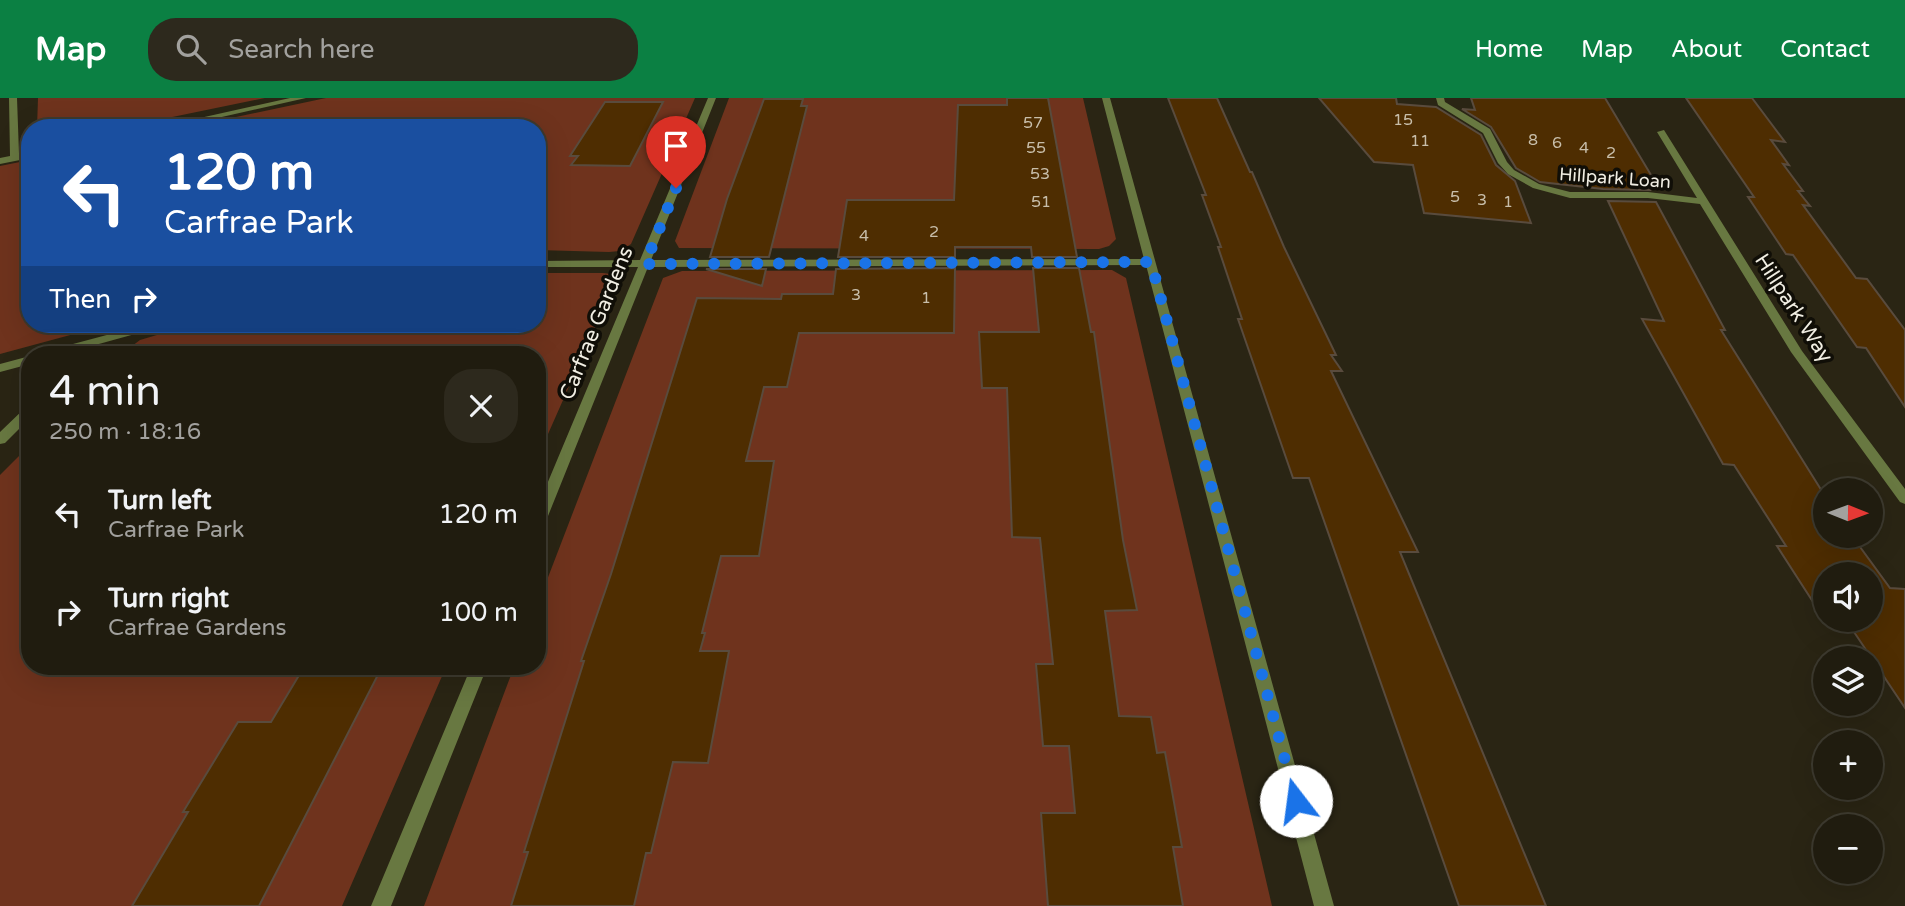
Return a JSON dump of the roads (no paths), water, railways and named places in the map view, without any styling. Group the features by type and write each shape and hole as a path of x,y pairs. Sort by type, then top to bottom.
{"street":[{"path":"13,98 15,158"},
{"path":"202,119 302,98"},
{"name":"Carfrae Gardens","path":"546,504 712,98"},
{"path":"1106,98 1324,906"},
{"name":"Hillpark Loan","path":"1440,98 1441,103 1487,131 1503,163 1511,172 1536,186 1570,195 1648,195 1702,201"},
{"name":"Hillpark Way","path":"1661,132 1797,352 1905,499"},
{"path":"0,161 21,157"},
{"path":"546,264 1151,262"},
{"path":"86,346 130,333"},
{"path":"0,368 21,362"},
{"path":"0,440 21,419"},
{"path":"381,906 477,675"}]}
